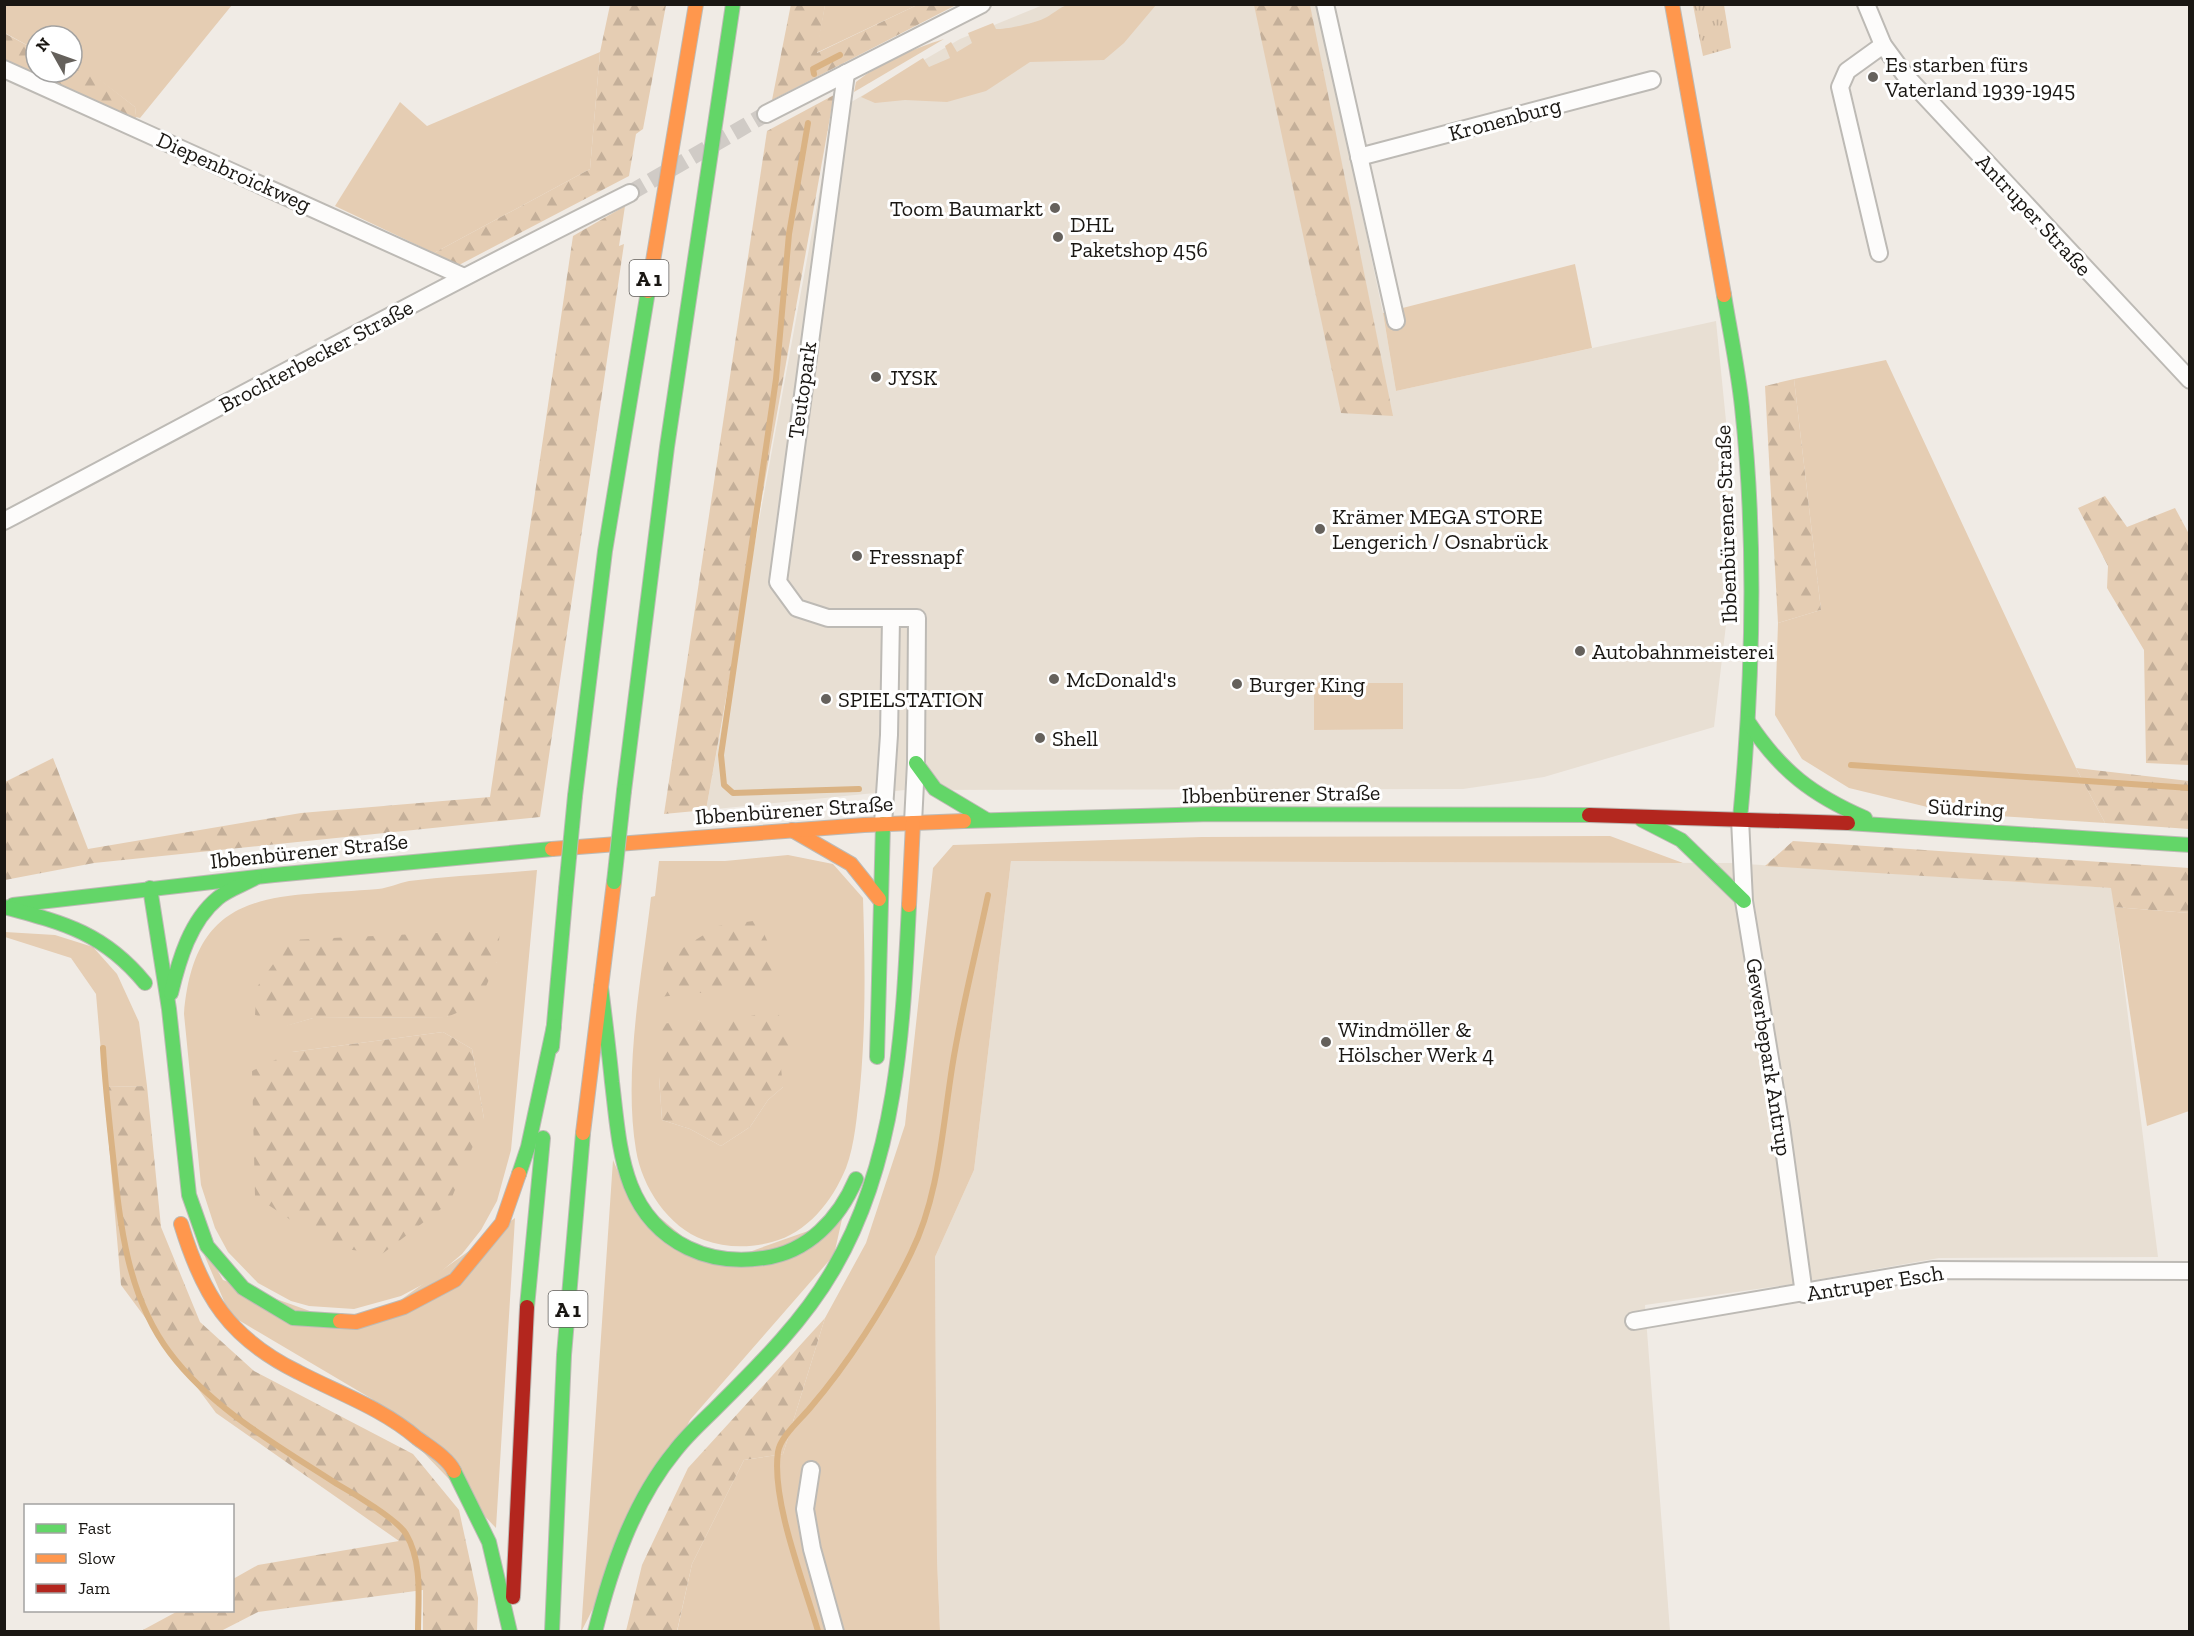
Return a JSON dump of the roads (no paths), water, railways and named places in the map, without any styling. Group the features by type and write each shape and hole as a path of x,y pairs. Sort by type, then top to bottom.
{"main road":[{"name":"A 1","path":"511,1632 525,1332 575,796 605,551 696,4"},
{"name":"A 1","path":"552,1632 564,1354 579,1168 667,447 733,4"},
{"name":"Ibbenbürener Straße","path":"4,907 130,896 150,888 603,843 883,824 1416,813 1740,819 1749,723 1752,550 1742,406 1711,216 1672,4"},
{"path":"1749,723 1767,751 1791,777 1827,802 1881,824"},
{"path":"916,763 935,789 989,821"},
{"path":"1637,817 1681,840 1715,870 1744,901"},
{"name":"Südring","path":"1740,819 1881,824 2190,845"},
{"path":"595,1632 604,1592 633,1518 652,1484 674,1452 800,1318 834,1268 855,1227 872,1179 891,1099 902,1001 913,823"},
{"path":"876,1076 879,899 883,824"},
{"path":"792,830 833,851 851,864 879,899"},
{"path":"169,1009 176,967 191,932 215,900 255,878"},
{"path":"150,888 169,1009 189,1195 207,1246 243,1288 293,1318 356,1322 404,1307 455,1280 502,1223 528,1147 554,1026"},
{"path":"4,907 78,927 128,959 147,988 141,960"},
{"path":"601,987 625,1169 636,1200 672,1239 693,1251 718,1259 758,1261 779,1256 812,1239 834,1218 852,1190 859,1170"},
{"path":"157,1022 181,1223 194,1266 213,1303 254,1346 297,1372 338,1390 402,1425 452,1467 489,1542 511,1632"}],"street":[{"path":"766,114 982,4"},
{"path":"1325,4 1396,321"},
{"name":"Antruper Straße","path":"1866,4 1883,45 1905,75 2190,380"},
{"path":"1879,253 1840,87 1847,71 1883,45"},
{"name":"Diepenbroickweg","path":"5,71 462,276"},
{"name":"Teutopark","path":"846,73 778,582 797,608 828,618 917,618 916,763 913,823"},
{"name":"Kronenburg","path":"1359,157 1652,81"},
{"name":"Brochterbecker Straße","path":"4,522 321,355 462,276 630,193"},
{"path":"883,824 889,735 891,618"},
{"name":"Gewerbepark Antrup","path":"1740,819 1744,901 1781,1126 1804,1294"},
{"name":"Antruper Esch","path":"1635,1321 1804,1294 1933,1270 2190,1271"},
{"path":"811,1470 805,1509 812,1549 835,1632"}],"waterway":[{"path":"814,74 813,69 840,55"},
{"path":"808,123 789,234 776,379 721,755 724,785 733,793 859,789"},
{"path":"1851,765 2190,788"},
{"path":"818,1631 784,1517 777,1472 778,1452 786,1435 824,1391 865,1334 901,1273 920,1231 934,1186 956,1046 988,895"},
{"path":"103,1048 123,1233 135,1284 155,1331 187,1373 226,1409 270,1441 374,1507 401,1528 411,1545 417,1569 418,1632"}],"tunnel":[{"path":"630,193 766,114"}],"place":[{"name":"Es starben fürs Vaterland 1939-1945","path":"1873,77"},
{"name":"Toom Baumarkt","path":"1055,208"},
{"name":"DHL Paketshop 456","path":"1058,237"},
{"name":"JYSK","path":"876,377"},
{"name":"Krämer MEGA STORE Lengerich / Osnabrück","path":"1320,529"},
{"name":"Fressnapf","path":"857,556"},
{"name":"Autobahnmeisterei","path":"1580,651"},
{"name":"McDonald's","path":"1054,679"},
{"name":"Burger King","path":"1237,684"},
{"name":"SPIELSTATION","path":"826,699"},
{"name":"Shell","path":"1040,738"},
{"name":"Windmöller & Hölscher Werk 4","path":"1326,1042"}]}
